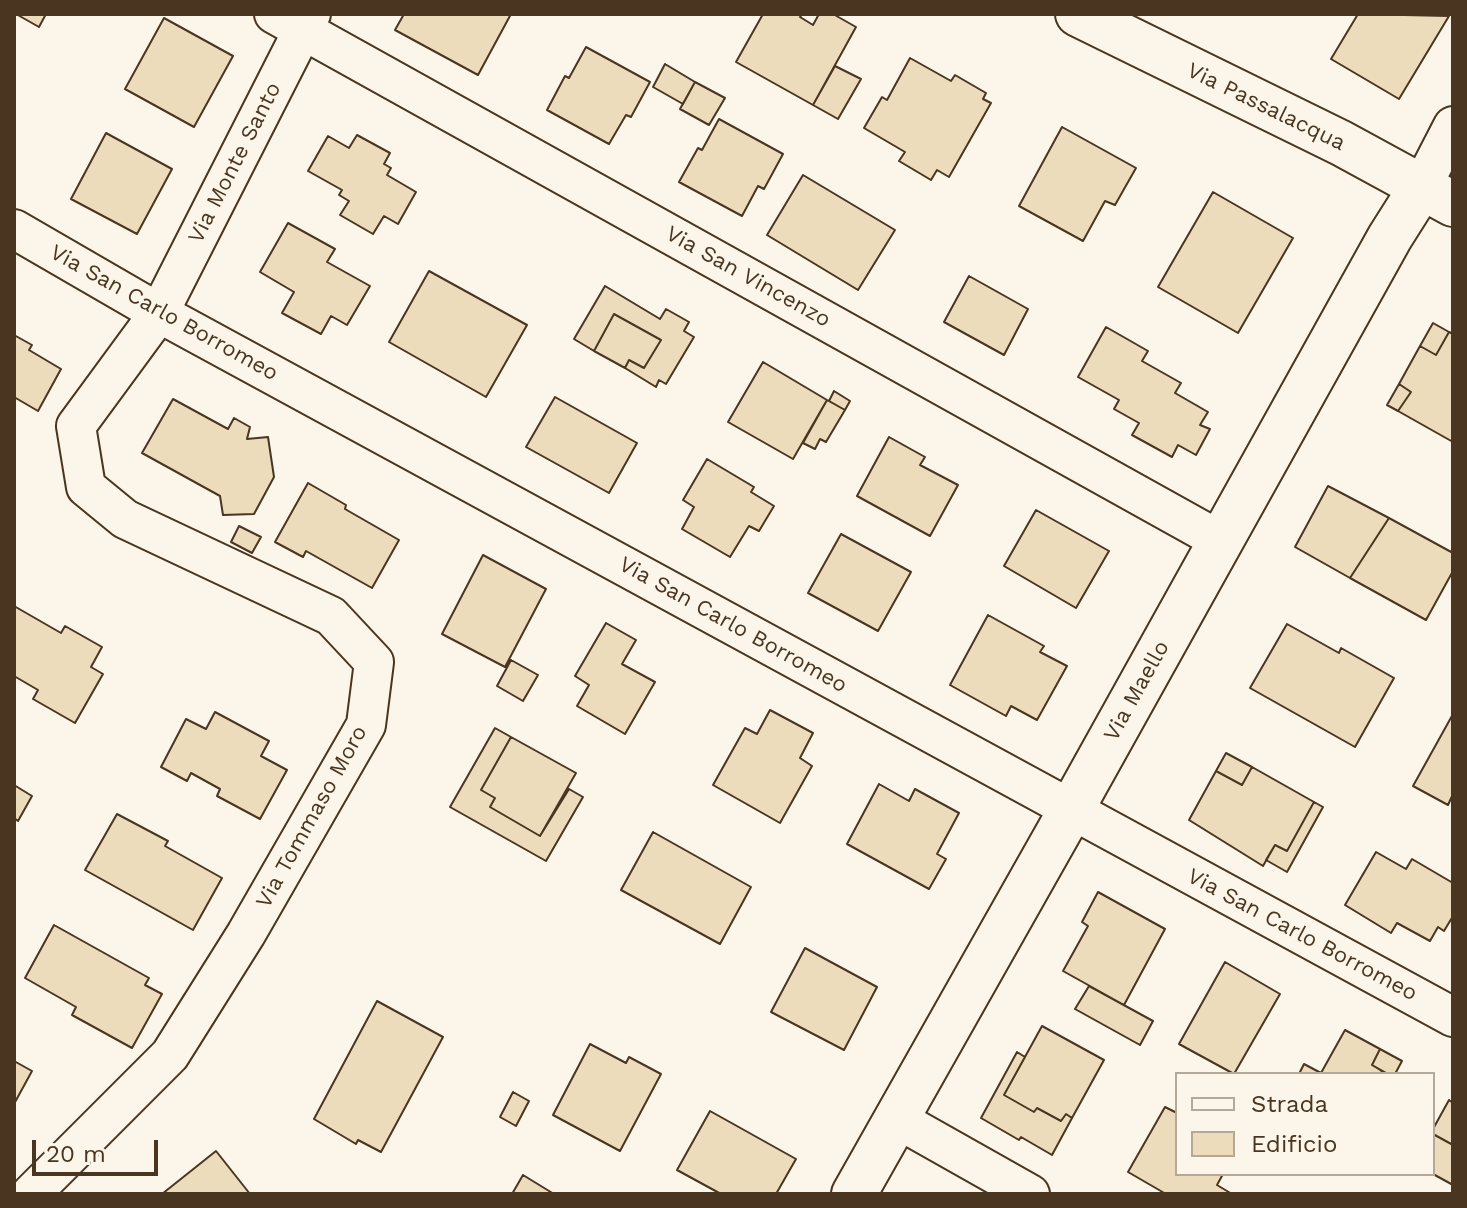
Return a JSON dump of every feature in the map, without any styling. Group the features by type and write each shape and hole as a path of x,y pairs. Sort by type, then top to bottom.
{"street":[{"name":"Via Passalacqua","path":"1078,14 1341,143 1437,196"},
{"name":"Via Monte Santo","path":"159,313 296,19"},
{"name":"Via San Vincenzo","path":"296,19 1221,541"},
{"path":"1437,196 1453,126"},
{"name":"Via Maello","path":"854,1194 1390,237 1437,196"},
{"name":"Via San Carlo Borromeo","path":"14,229 159,313 1453,1017"},
{"name":"Via Tommaso Moro","path":"31,1194 170,1055 246,934 366,725 374,662 331,616 125,519 86,487 76,426 159,313"},
{"path":"897,1119 1030,1194"}],"building":[{"path":"16,14 46,14 39,27"},
{"path":"404,14 511,14 478,75 395,30"},
{"path":"763,14 802,14 800,17 813,25 819,14 833,14 856,27 813,105 736,62"},
{"path":"1358,14 1449,16 1399,99 1331,59"},
{"path":"164,18 233,56 194,127 125,89"},
{"path":"586,47 650,82 631,117 626,115 609,144 547,110 565,76 569,78"},
{"path":"910,58 951,81 955,75 986,93 983,99 991,103 949,177 937,170 931,180 899,161 905,152 864,128 882,97 887,100"},
{"path":"665,64 695,82 683,104 653,87"},
{"path":"835,66 861,79 838,119 813,105"},
{"path":"695,82 725,98 709,125 680,109"},
{"path":"719,119 783,154 764,189 758,186 742,216 679,182"},
{"path":"1062,127 1136,168 1115,205 1105,201 1083,241 1019,206"},
{"path":"106,133 172,169 137,234 71,199"},
{"path":"357,135 390,153 384,164 391,168 387,175 416,192 398,224 384,216 373,234 340,215 349,201 339,195 342,190 308,171 328,136 349,148"},
{"path":"803,175 895,230 858,290 767,235"},
{"path":"1213,192 1293,238 1238,333 1158,287"},
{"path":"288,223 335,249 327,262 370,286 347,325 331,316 321,334 282,313 294,292 260,272"},
{"path":"429,271 527,325 486,397 389,342"},
{"path":"969,276 1028,309 1004,355 944,322"},
{"path":"605,286 660,319 666,309 689,322 684,331 694,337 666,384 659,380 656,387 625,368 629,360 644,368 661,340 614,314 594,351 574,339"},
{"path":"614,314 661,340 644,368 629,360 625,368 594,351"},
{"path":"1433,323 1449,332 1436,355 1420,346"},
{"path":"1106,327 1148,351 1142,361 1181,383 1175,393 1208,412 1200,425 1210,429 1196,455 1178,445 1172,457 1132,435 1139,423 1114,409 1119,400 1078,377"},
{"path":"1449,332 1453,334 1453,442 1398,411 1411,392 1399,384 1420,346 1436,355"},
{"path":"14,335 32,345 29,350 61,369 38,411 14,397"},
{"path":"763,362 827,400 793,459 728,422"},
{"path":"1399,384 1411,392 1398,411 1387,405"},
{"path":"834,391 850,401 845,410 829,401"},
{"path":"555,397 637,443 609,493 526,447"},
{"path":"173,399 228,429 234,418 250,427 247,439 268,437 274,477 254,514 223,515 220,496 142,453"},
{"path":"827,400 845,410 826,442 820,439 815,449 803,443"},
{"path":"889,437 925,457 920,465 958,485 930,536 857,496"},
{"path":"707,459 754,487 751,492 774,506 759,531 749,526 730,557 682,529 694,507 683,500"},
{"path":"308,483 399,540 372,588 306,551 303,557 275,542"},
{"path":"1328,486 1389,518 1350,578 1295,547"},
{"path":"1036,510 1109,551 1076,608 1004,566"},
{"path":"1389,518 1453,553 1453,571 1426,620 1350,578"},
{"path":"239,526 261,537 252,553 231,542"},
{"path":"841,534 911,572 878,631 808,593"},
{"path":"483,555 546,589 505,667 442,634"},
{"path":"14,606 61,633 65,626 102,647 91,667 103,674 75,723 33,699 38,690 14,676"},
{"path":"988,615 1044,646 1040,652 1067,666 1037,720 1011,706 1006,716 950,685"},
{"path":"606,623 636,640 622,664 655,682 625,734 577,706 589,685 575,676"},
{"path":"1287,624 1339,653 1341,648 1394,678 1355,747 1250,688"},
{"path":"511,660 538,675 523,701 497,686"},
{"path":"770,710 813,733 800,758 812,766 780,823 713,785 745,728 757,734"},
{"path":"215,712 269,741 261,756 287,770 260,819 217,796 220,789 191,773 187,781 161,767 186,719 206,729"},
{"path":"1453,714 1453,794 1448,805 1413,786"},
{"path":"495,728 511,737 481,790 495,798 490,807 540,836 569,789 583,797 546,861 450,807"},
{"path":"511,737 576,773 540,836 490,807 495,798 481,790"},
{"path":"1226,753 1252,767 1242,785 1216,771"},
{"path":"1252,767 1314,802 1287,851 1275,845 1263,866 1189,820 1216,771 1242,785"},
{"path":"879,784 909,801 915,789 959,813 937,854 946,859 929,889 847,844"},
{"path":"14,785 32,796 18,821 14,818"},
{"path":"1314,802 1323,807 1287,872 1266,860 1275,845 1287,851"},
{"path":"117,814 168,841 165,846 222,878 193,930 85,870"},
{"path":"653,832 751,887 720,944 621,890"},
{"path":"1376,852 1406,869 1412,859 1453,883 1453,916 1444,931 1438,927 1430,941 1397,923 1391,933 1345,905"},
{"path":"1098,892 1165,929 1124,1005 1063,971 1088,926 1082,922"},
{"path":"54,925 149,978 145,985 162,994 132,1048 72,1015 76,1007 25,978"},
{"path":"805,948 877,987 844,1050 771,1012"},
{"path":"1225,962 1280,994 1235,1072 1179,1044"},
{"path":"1089,986 1153,1021 1140,1045 1075,1009"},
{"path":"377,1001 443,1037 381,1152 358,1140 356,1144 314,1119"},
{"path":"1042,1026 1104,1060 1072,1118 1066,1114 1061,1121 1037,1108 1034,1112 1004,1095"},
{"path":"1345,1030 1380,1049 1372,1065 1381,1072 1322,1072"},
{"path":"590,1044 626,1063 629,1057 661,1074 620,1151 553,1115"},
{"path":"1380,1049 1402,1061 1396,1072 1384,1072 1372,1065"},
{"path":"1017,1052 1025,1057 1004,1095 1034,1112 1037,1108 1061,1121 1066,1114 1072,1118 1052,1155 981,1118"},
{"path":"14,1061 32,1071 14,1104"},
{"path":"1304,1064 1319,1072 1300,1072"},
{"path":"513,1092 529,1101 516,1126 500,1117"},
{"path":"1449,1100 1453,1103 1453,1145 1435,1135 1435,1125"},
{"path":"1165,1107 1175,1112 1175,1176 1222,1176 1217,1185 1232,1194 1166,1194 1128,1172"},
{"path":"710,1111 796,1159 776,1194 721,1194 677,1170"},
{"path":"1435,1135 1453,1145 1453,1185 1435,1175"},
{"path":"216,1151 250,1194 162,1194"},
{"path":"523,1175 554,1194 512,1194"}]}
